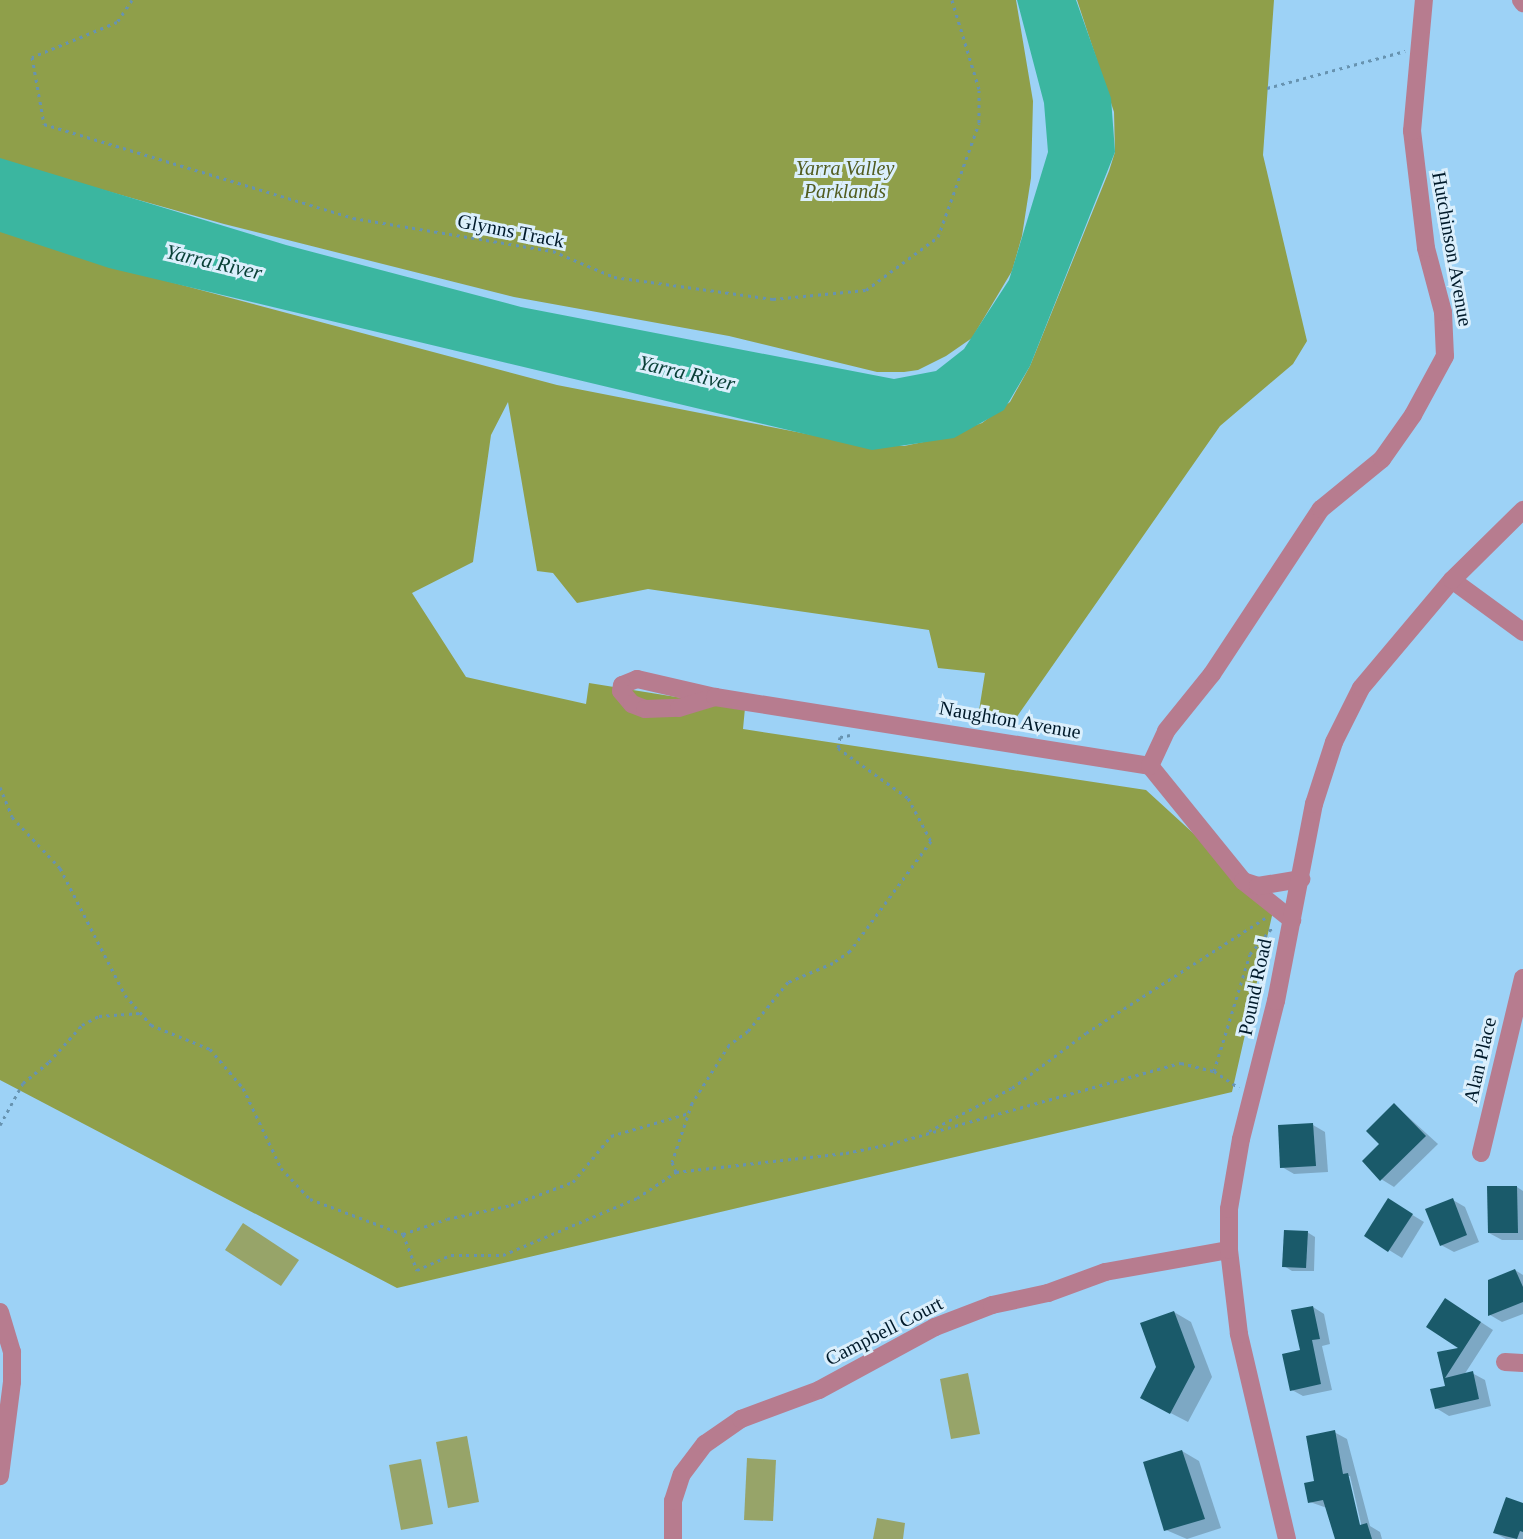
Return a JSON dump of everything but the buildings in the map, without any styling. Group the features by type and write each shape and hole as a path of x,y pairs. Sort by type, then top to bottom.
{"street":[{"name":"Hutchinson Avenue","path":"1150,766 1166,731 1212,674 1321,508 1382,459 1413,415 1445,356 1443,312 1426,248 1416,183 1412,131 1424,0"},
{"name":"Pound Road","path":"1287,1539 1239,1334 1229,1250 1229,1209 1240,1138 1251,1102 1284,915 1301,879 1314,804 1334,742 1361,688 1452,580 1523,510"},
{"path":"1452,580 1523,632"},
{"name":"Naughton Avenue","path":"715,697 1150,766"},
{"path":"1150,766 1243,881 1284,915"},
{"path":"1243,881 1258,886 1301,879"},
{"name":"Alan Place","path":"1481,1153 1523,979"},
{"name":"Campbell Court","path":"673,1539 673,1501 682,1474 705,1444 741,1419 819,1390 935,1326 992,1305 1048,1293 1105,1272 1229,1250"},
{"path":"0,1312 12,1352 12,1382 0,1476"}],"path":[{"name":"Glynns Track","path":"132,0 117,22 32,57 44,124 352,218 553,251 614,277 773,299 866,290 938,237 979,123 979,89 952,0"},
{"path":"1267,88 1404,52 1422,31"},
{"path":"676,1172 672,1162 689,1113 729,1045 748,1031 788,982 833,963 850,951 931,841 908,798 838,748 840,737 855,734"},
{"path":"0,787 12,817 60,868 125,995 151,1025 210,1049 243,1088 281,1168 310,1199 403,1234 447,1219 511,1205 573,1182 611,1136 689,1113"},
{"path":"1214,1071 1250,954 1284,915"},
{"path":"922,1134 1012,1088 1086,1033 1284,915"},
{"path":"0,1125 23,1083 49,1062 82,1025 99,1016 141,1013"},
{"path":"403,1234 417,1270 451,1255 502,1255 637,1198 676,1172 846,1153 1181,1063 1214,1071 1237,1086 1251,1102"}],"shaded area":[{"path":"243,1223 299,1260 281,1286 225,1250"},
{"path":"968,1373 980,1434 951,1439 940,1379"},
{"path":"467,1436 479,1502 448,1508 436,1442"},
{"path":"747,1458 776,1460 773,1521 744,1520"},
{"path":"421,1459 433,1524 401,1530 389,1465"},
{"path":"877,1518 905,1523 903,1539 873,1539"}],"green space":[{"name":"Yarra Valley Parklands","path":"0,0 1016,0 1033,101 1031,178 1022,236 1012,271 972,338 946,356 918,370 904,372 877,372 729,336 514,297 224,224 0,161"},
{"path":"1077,0 1274,0 1263,155 1307,341 1293,364 1220,426 1009,728 977,723 985,673 938,668 929,630 648,589 577,603 553,573 537,571 508,402 491,435 473,562 412,593 466,677 586,704 589,683 745,708 743,729 1146,790 1274,907 1232,1092 397,1288 0,1080 0,230 133,272 557,385 848,442 904,446 928,441 982,423 1010,402 1030,366 1109,171 1115,152 1114,112"}],"water":[{"name":"Yarra River","path":"1017,0 1076,0 1111,98 1115,152 1030,366 1004,410 954,438 872,450 109,268 0,232 0,158 286,245 521,307 894,379 936,371 964,349 1009,280 1048,152 1044,103"}]}
